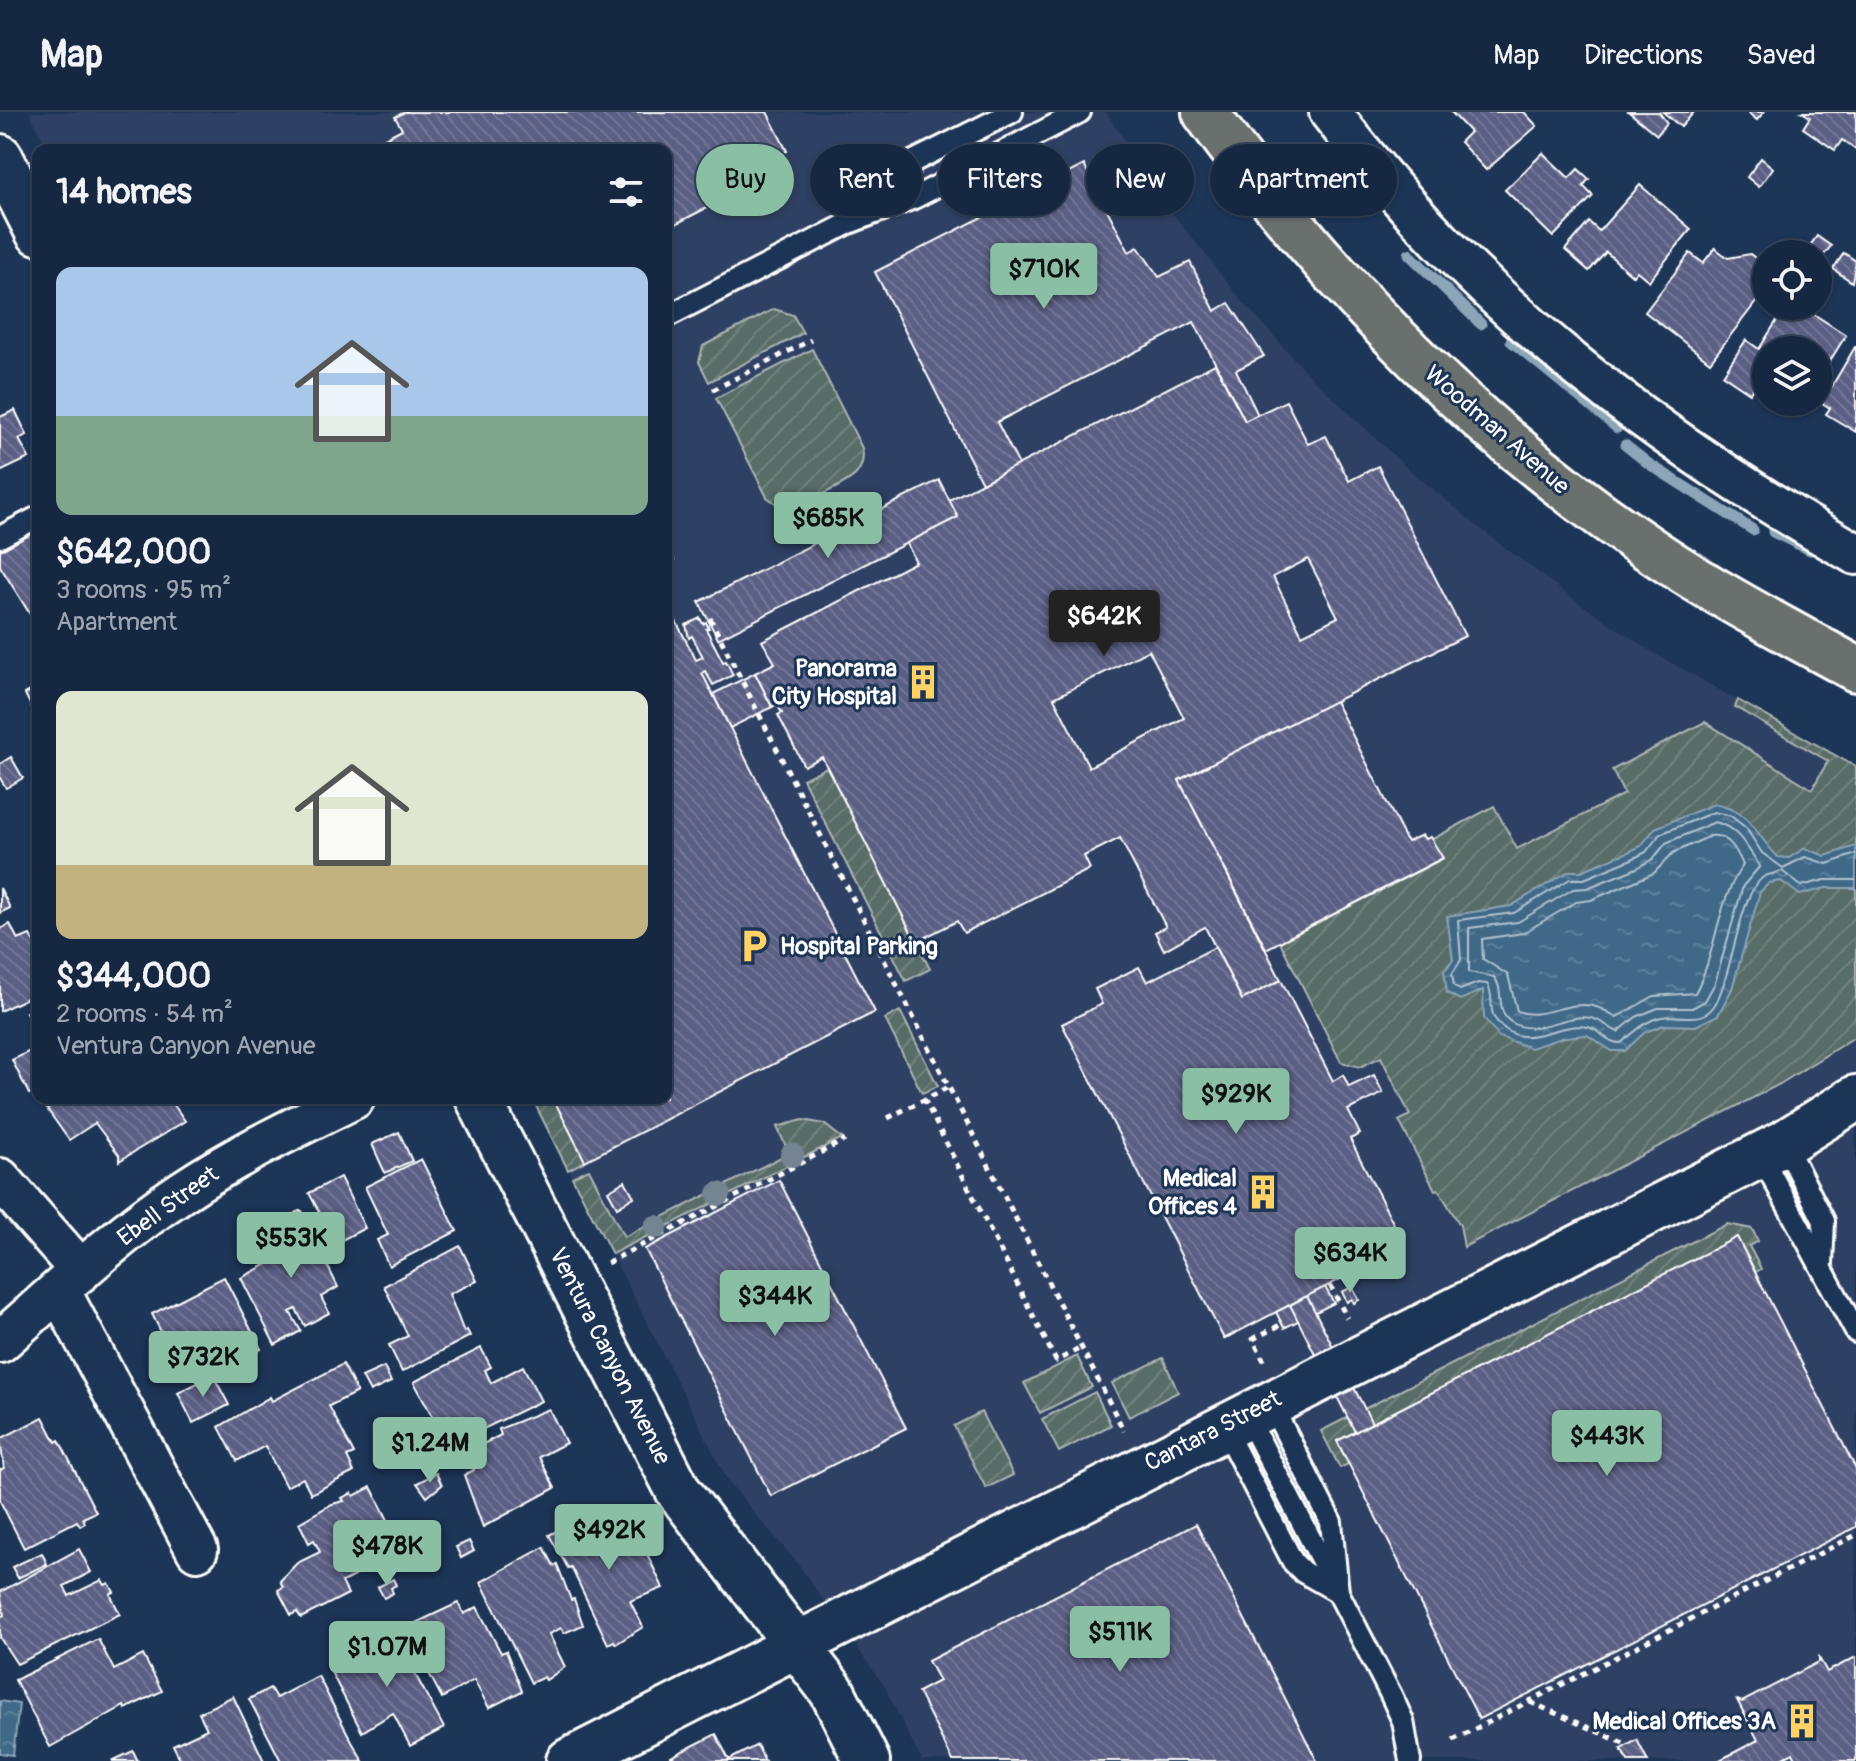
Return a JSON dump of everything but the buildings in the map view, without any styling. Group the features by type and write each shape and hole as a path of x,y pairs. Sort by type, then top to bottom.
{"main road":[{"name":"Woodman Avenue","path":"1205,112 1321,261 1465,408 1587,506 1657,555 1734,603 1856,669"}],"street":[{"path":"1330,112 1457,259 1558,353 1618,401 1720,473 1856,554"},
{"path":"0,157 32,220"},
{"name":"Cantara Street","path":"569,1761 795,1648 1251,1401 1772,1148 1856,1098"},
{"name":"Ebell Street","path":"0,1342 70,1281 192,1185 239,1156 342,1104"},
{"name":"Ventura Canyon Avenue","path":"481,1104 679,1492 795,1648 832,1691 867,1761"},
{"path":"0,1179 70,1281 197,1550"}],"lane":[{"path":"849,223 909,169 912,162 1012,112"},
{"path":"672,314 849,223 914,198 1080,112"},
{"path":"0,537 32,520"},
{"path":"1772,1148 1803,1236 1822,1263 1856,1332"},
{"path":"1251,1401 1293,1562 1303,1572 1338,1592"},
{"path":"1251,1401 1331,1522 1338,1592 1397,1708 1410,1761"}],"path":[{"path":"713,390 811,340"},
{"path":"710,618 1124,1431"},
{"path":"888,1118 949,1087"},
{"path":"924,1099 1056,1361 1081,1348"},
{"path":"606,1263 845,1140"},
{"path":"1330,1285 1347,1318"},
{"path":"1251,1401 1253,1339 1282,1324"},
{"path":"1453,1740 1856,1535"},
{"path":"1529,1701 1628,1745"}],"shaded area":[{"path":"29,112 1106,112 1127,144 1086,144 1086,216 1175,216 1242,301 1307,373 1405,466 1483,531 1572,598 1654,653 1856,767 1856,1761 922,1761 884,1686 798,1564 729,1483 535,1104 672,1104 672,144 45,144"}],"green space":[{"path":"774,309 793,315 803,333 709,382 699,362 703,346"},
{"path":"812,349 862,448 861,467 844,483 810,500 782,508 767,497 716,398"},
{"path":"1738,700 1856,767 1856,1036 1780,1084 1464,1247 1460,1225 1438,1189 1435,1190 1399,1121 1410,1115 1381,1057 1360,1067 1341,1062 1280,942 1442,859 1431,840 1494,806 1517,849 1624,794 1612,770 1705,722 1812,789 1828,761 1735,707"},
{"path":"827,767 930,969 906,981 803,779"},
{"path":"900,1011 938,1086 922,1093 885,1019"},
{"path":"535,1104 556,1104 585,1161 568,1170"},
{"path":"803,1120 824,1124 842,1138 612,1254 572,1177 589,1169 624,1237 789,1153 777,1127"},
{"path":"1727,1224 1752,1229 1758,1241 1749,1246 1761,1269 1756,1272 1737,1237 1337,1441 1348,1464 1340,1468 1321,1431"},
{"path":"1077,1356 1092,1387 1040,1413 1024,1383"},
{"path":"1163,1358 1178,1392 1129,1417 1112,1383"},
{"path":"1095,1392 1111,1425 1059,1452 1042,1419"},
{"path":"981,1412 1013,1475 986,1488 954,1426"}],"water":[{"path":"1714,804 1745,818 1778,857 1789,858 1805,848 1825,856 1856,846 1856,888 1826,888 1800,895 1781,881 1769,883 1760,892 1732,989 1718,1015 1696,1026 1664,1025 1645,1032 1625,1051 1612,1051 1587,1035 1565,1037 1530,1048 1499,1037 1484,1018 1483,990 1460,1000 1447,993 1444,971 1453,960 1447,916 1511,906 1569,871 1581,871 1641,846 1655,828"},
{"path":"0,1701 19,1704 13,1755 0,1753"}],"waterway":[{"path":"1409,254 1481,324"},
{"path":"1511,341 1617,428"},
{"path":"1625,445 1649,464 1753,530"},
{"path":"1773,532 1810,550"}],"place":[{"name":"Panorama City Hospital","path":"923,682"},
{"name":"Hospital Parking","path":"754,946"},
{"name":"Medical Offices 4","path":"1263,1192"},
{"name":"Medical Offices 3A","path":"1802,1721"}]}
